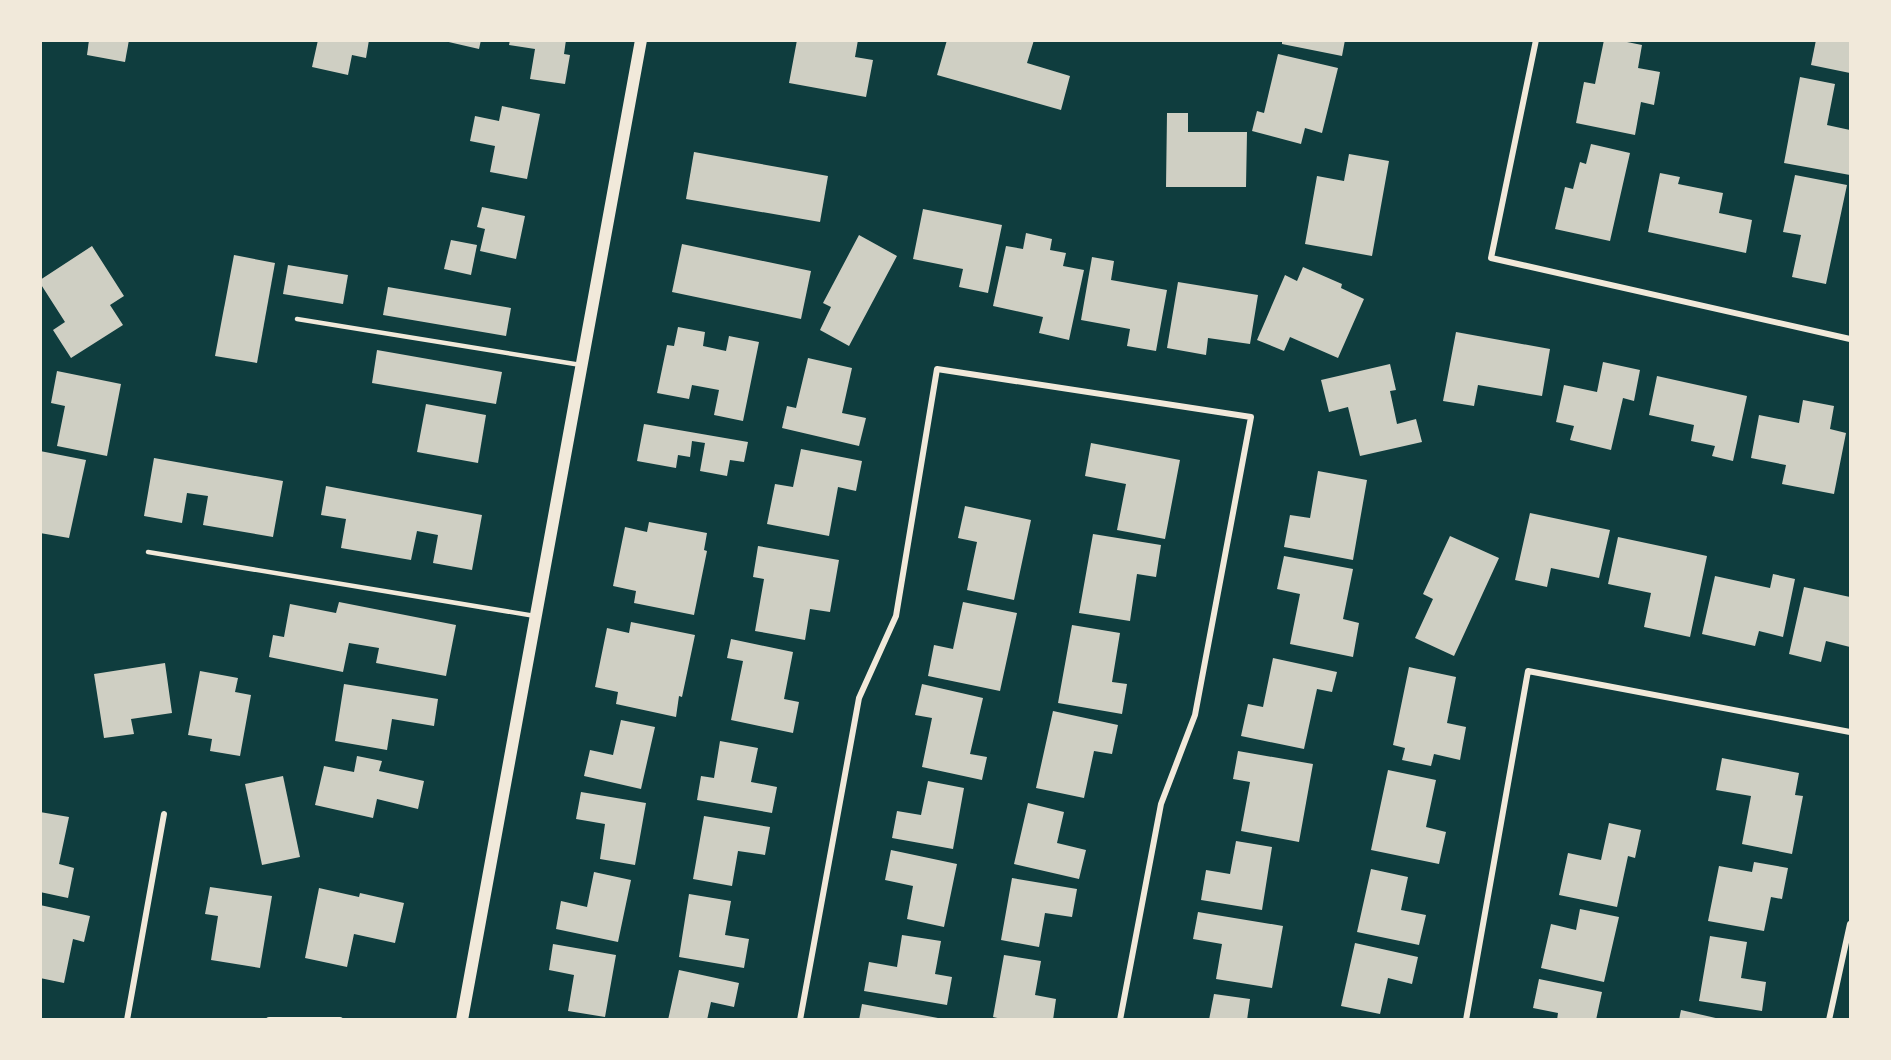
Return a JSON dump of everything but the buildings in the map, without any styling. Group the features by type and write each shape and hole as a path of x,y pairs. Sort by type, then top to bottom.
{"main road":[{"path":"462,1020 641,40"}],"street":[{"path":"1536,40 1491,258 1851,339"},
{"path":"800,1020 859,698 896,616 937,369 1251,417 1195,715 1161,804 1120,1020"},
{"path":"1466,1020 1528,671 1851,732"},
{"path":"128,1020 164,814"},
{"path":"1829,1020 1851,924"},
{"path":"269,1020 340,1020"}],"lane":[{"path":"297,319 581,365"},
{"path":"148,552 535,616"}]}
